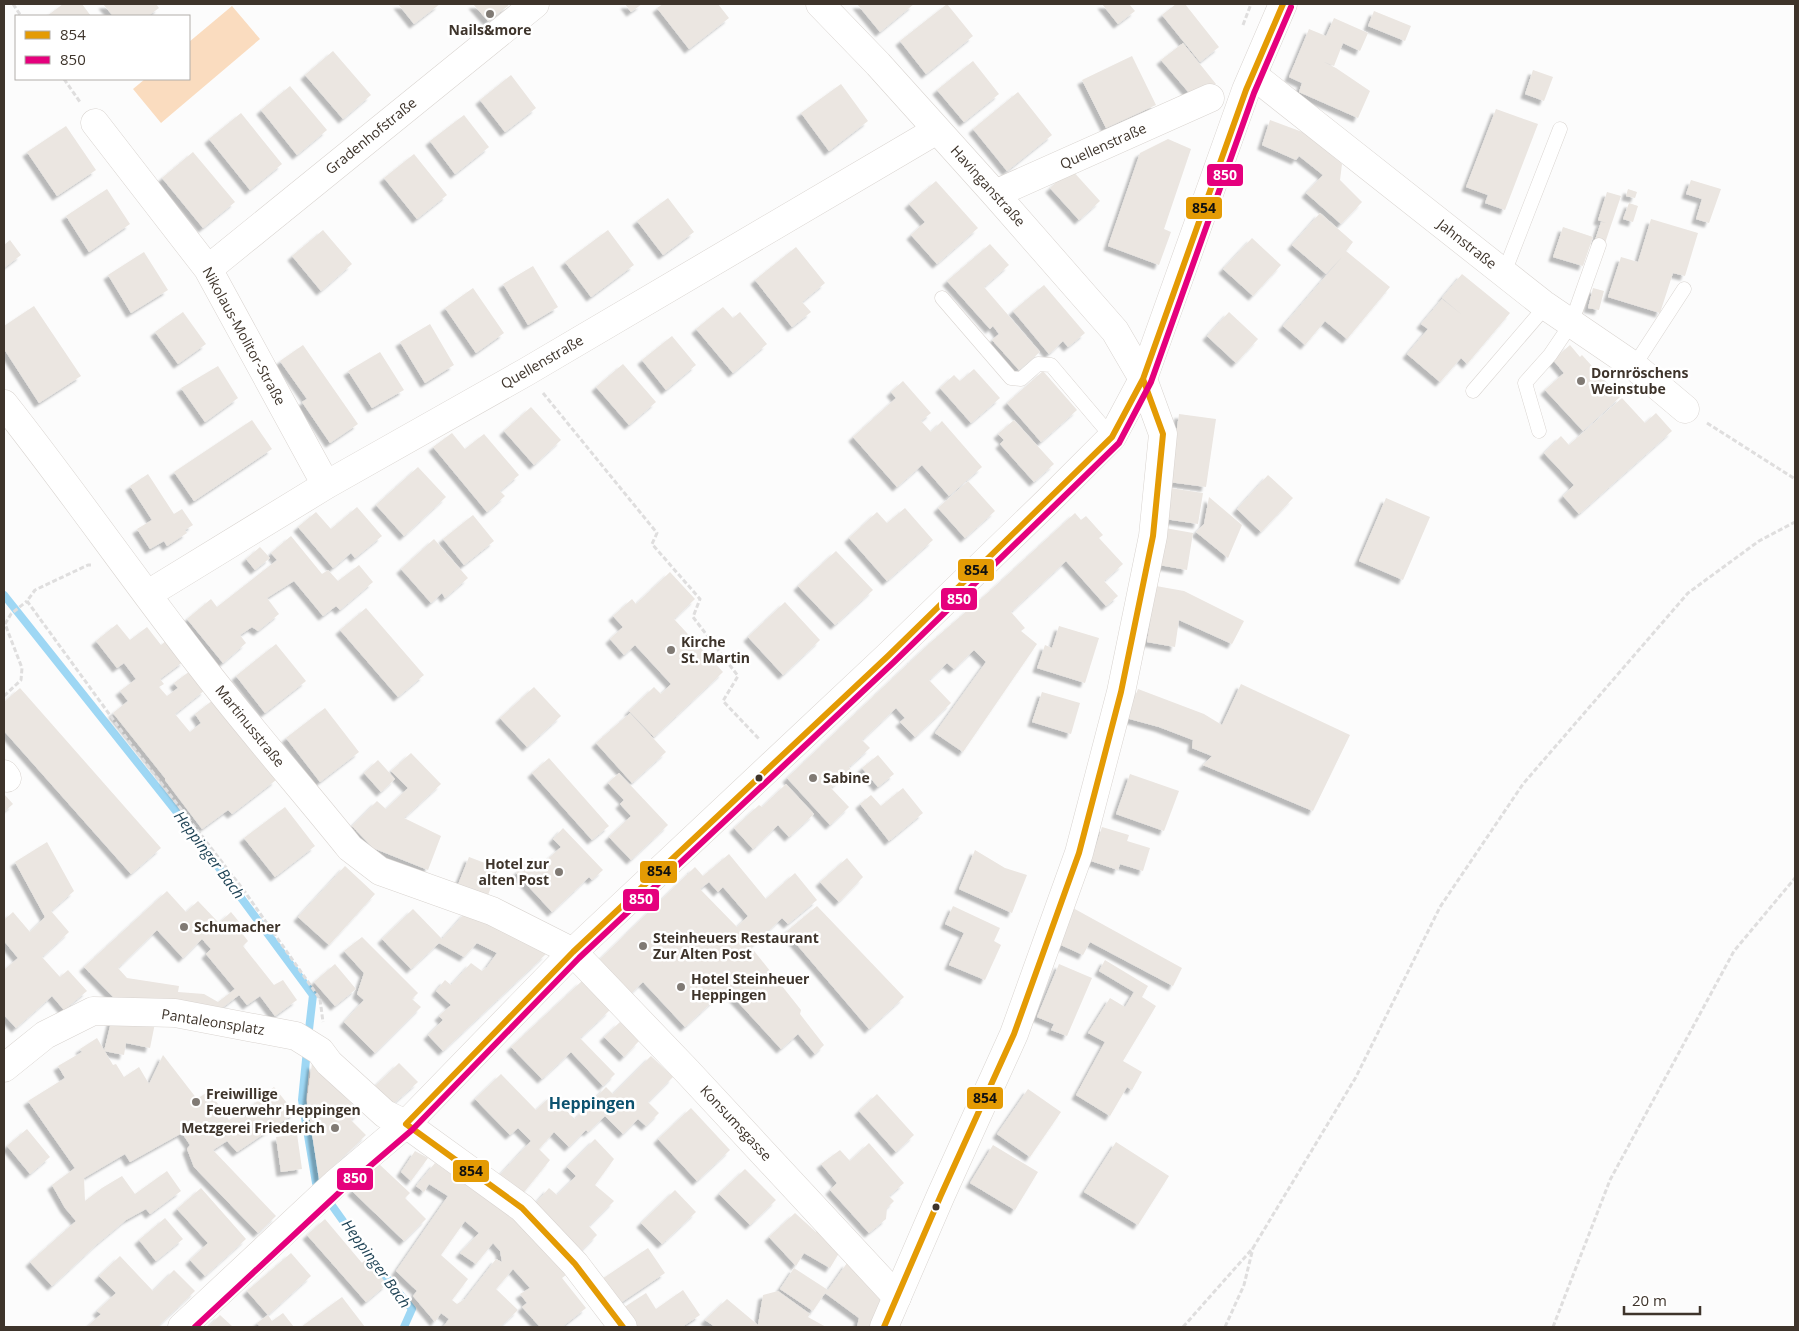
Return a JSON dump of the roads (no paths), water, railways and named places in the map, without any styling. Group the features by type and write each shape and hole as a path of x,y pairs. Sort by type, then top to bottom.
{"street":[{"name":"Gradenhofstraße","path":"208,269 535,4"},
{"name":"Havinganstraße","path":"820,4 878,64 996,194 1115,331 1143,379 1163,434 1154,536 1121,692 1079,853 1014,1034 884,1327"},
{"path":"182,1327 336,1183 406,1124 573,952 902,643 1112,437 1143,379 1253,75 1283,4"},
{"name":"Jahnstraße","path":"1253,75 1546,306 1634,366 1685,409"},
{"name":"Quellenstraße","path":"996,194 1210,98"},
{"name":"Nikolaus-Molitor-Straße","path":"95,123 208,269 326,484"},
{"name":"Quellenstraße","path":"148,594 326,484 526,372 937,130"},
{"name":"Martinusstraße","path":"4,404 53,466 202,667 350,848 380,871 492,911 573,952"},
{"name":"Konsumsgasse","path":"573,952 688,1071 896,1297"},
{"name":"Pantaleonsplatz","path":"4,1068 45,1035 93,1011 175,1013 296,1036 324,1057 385,1114 406,1124 522,1208 575,1264 623,1327"}],"lane":[{"path":"1504,273 1560,128"},
{"path":"1538,431 1525,383 1550,355 1571,324 1599,244"},
{"path":"1634,366 1684,289"},
{"path":"942,298 1011,378 1020,379 1038,364 1051,365 1112,437"},
{"path":"1473,391 1546,306"}],"waterway":[{"name":"Heppinger Bach","path":"4,595 191,830 313,995 308,1038"},
{"name":"Heppinger Bach","path":"307,1050 302,1100 316,1183 363,1249 412,1309 404,1327"}],"place":[{"name":"Nails&more","path":"490,14"},
{"name":"Dornröschens Weinstube","path":"1581,381"},
{"name":"Kirche St. Martin","path":"671,650"},
{"name":"Sabine","path":"813,778"},
{"name":"Hotel zur alten Post","path":"559,872"},
{"name":"Schumacher","path":"184,927"},
{"name":"Steinheuers Restaurant Zur Alten Post","path":"643,946"},
{"name":"Hotel Steinheuer Heppingen","path":"681,987"},
{"name":"Freiwillige Feuerwehr Heppingen","path":"196,1102"},
{"name":"Metzgerei Friederich","path":"335,1128"}],"district":[{"name":"Heppingen","path":"592,1103"}]}
